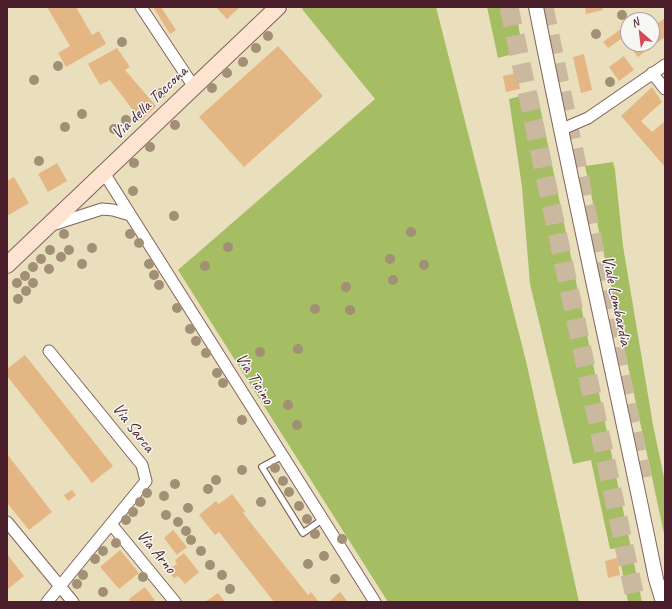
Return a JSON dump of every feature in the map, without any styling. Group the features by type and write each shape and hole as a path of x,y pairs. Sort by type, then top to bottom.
{"main road":[{"name":"Via della Taccona","path":"7,265 278,7"}],"street":[{"path":"141,7 194,87"},
{"name":"Viale Lombardia","path":"536,7 560,130 605,334 656,579 663,602"},
{"path":"560,130 588,118 665,65"},
{"path":"652,74 665,89"},
{"name":"Via Ticino","path":"104,173 375,602"},
{"name":"Via della Taccona","path":"48,226 102,209 113,210 130,215"},
{"name":"Via Sarca","path":"47,602 146,481 142,465 49,351"},
{"path":"7,522 73,602"},
{"name":"Via Arno","path":"110,524 175,602"}],"lane":[{"path":"282,456 262,467 303,533 323,520"}],"green space":[{"path":"304,7 436,7 526,361 579,602 388,602 178,270 375,99 302,9"},
{"path":"487,7 515,7 523,51 498,58"},
{"path":"537,92 642,602 628,602 618,548 610,549 591,460 573,464 530,284 522,187 509,99"},
{"path":"613,162 623,246 653,425 665,482 665,538 585,166"}],"building":[{"path":"47,7 76,7 92,35 99,31 106,44 66,67 58,53 70,46"},
{"path":"153,7 161,7 176,30 170,34"},
{"path":"216,7 240,7 227,19"},
{"path":"585,7 602,7 603,10 586,14"},
{"path":"665,18 665,37 660,41 660,21"},
{"path":"620,30 620,40 608,48 603,42"},
{"path":"278,46 323,96 244,167 199,117"},
{"path":"117,48 130,67 125,70 156,106 141,121 110,80 100,85 88,64"},
{"path":"634,52 645,52 638,57"},
{"path":"584,54 592,90 581,93 573,57"},
{"path":"624,56 634,70 619,81 609,67"},
{"path":"517,73 520,89 506,92 503,76"},
{"path":"652,87 662,102 641,121 652,132 665,121 665,167 621,116"},
{"path":"57,163 67,181 48,192 38,174"},
{"path":"14,177 29,203 7,216 7,181"},
{"path":"25,355 113,466 92,483 7,376 7,369"},
{"path":"7,454 52,512 29,530 7,503"},
{"path":"72,490 76,495 68,501 64,495"},
{"path":"232,494 245,511 243,513 308,595 311,592 319,602 274,602 219,532 215,535 199,515 216,501 219,504"},
{"path":"173,530 187,547 177,555 164,538"},
{"path":"120,550 139,573 119,589 100,567"},
{"path":"184,553 199,572 185,584 178,576 174,578 168,570 177,564 175,560"},
{"path":"7,554 24,576 7,590"},
{"path":"617,558 620,575 608,578 605,561"},
{"path":"145,587 156,602 131,602 129,599"},
{"path":"340,592 348,602 329,602"},
{"path":"218,593 225,602 205,602"}],"tunnel":[{"path":"509,7 636,602"},
{"path":"544,7 642,478"}]}
